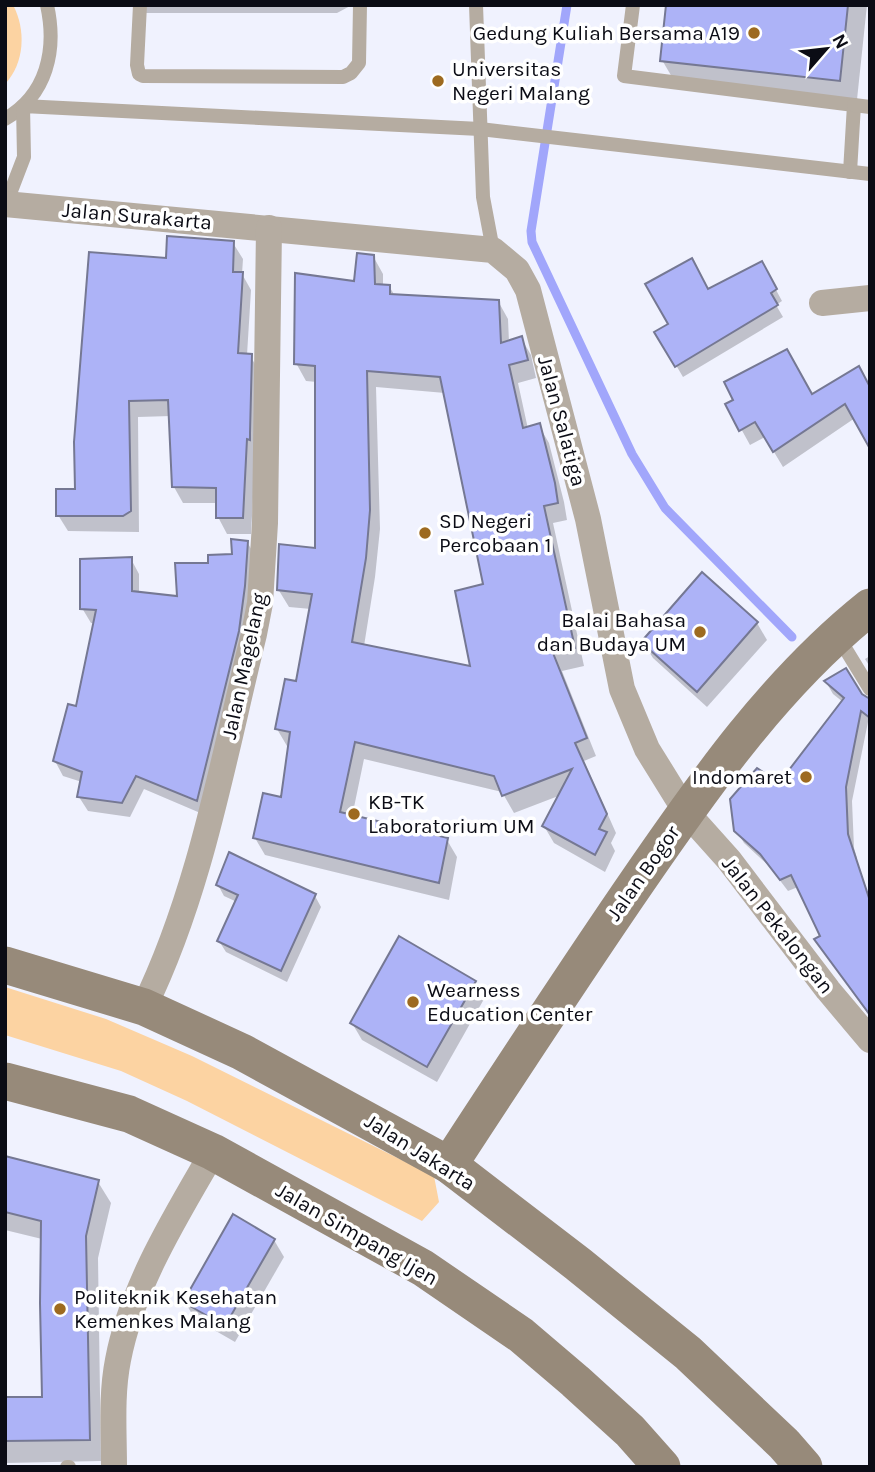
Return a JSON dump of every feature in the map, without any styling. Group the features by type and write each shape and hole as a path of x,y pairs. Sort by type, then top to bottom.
{"main road":[{"name":"Jalan Bogor","path":"449,1165 685,811 774,699 836,634 870,607"},
{"name":"Jalan Jakarta","path":"5,965 144,1007 254,1058 449,1165 688,1353 784,1444 804,1467"},
{"name":"Jalan Simpang Ijen","path":"5,1081 129,1114 214,1152 423,1268 521,1335 630,1431 662,1467"}],"street":[{"name":"Jalan Surakarta","path":"5,204 270,228"},
{"path":"270,228 493,250"},
{"name":"Jalan Magelang","path":"144,1007 156,982 206,838 260,603 265,523 270,228"},
{"name":"Jalan Salatiga","path":"493,250 517,270 528,290 588,519 622,689 647,749 685,811"},
{"path":"822,303 870,298"},
{"name":"Jalan Pekalongan","path":"685,811 729,860 870,1040"},
{"path":"114,1467 117,1360 129,1319 148,1272 214,1152"}],"lane":[{"path":"5,120 23,106 37,89 47,69 52,36 47,5"},
{"path":"140,5 137,65 139,74 143,76 301,77 343,77 359,63 360,5"},
{"path":"476,5 483,197 493,250"},
{"path":"633,5 624,76 870,107"},
{"path":"850,172 854,105"},
{"path":"23,106 480,129 870,174"},
{"path":"5,204 24,157 23,106"},
{"path":"836,634 870,689"}],"shaded area":[{"path":"5,5 13,5 17,14 21,46 17,66 5,84"},
{"path":"5,987 106,1019 192,1056 434,1176 439,1202 422,1221 187,1101 121,1071 5,1035"}],"building":[{"name":"Gedung Kuliah Bersama A19","path":"666,5 848,5 840,81 660,61"},
{"path":"167,236 234,241 233,272 243,272 238,353 252,354 250,440 247,439 243,518 216,518 216,488 172,487 168,400 129,401 131,511 123,516 56,516 56,489 75,489 74,442 89,252 166,258"},
{"path":"357,253 374,255 375,284 390,285 390,294 499,300 501,343 522,336 528,360 509,365 523,428 540,423 555,483 558,503 544,506 575,648 553,653 587,738 575,743 607,814 599,829 607,832 595,855 542,826 572,769 502,796 494,776 355,742 340,812 448,838 439,883 253,838 263,793 281,797 290,732 275,729 285,679 296,681 312,594 277,590 279,544 315,548 315,366 294,364 295,273 354,281","holes":["367,371 440,377 483,584 455,591 470,666 352,642 366,558 370,510"]},
{"path":"692,258 708,289 762,261 777,289 771,293 778,305 675,367 654,332 668,324 645,284"},
{"path":"787,349 812,394 859,366 870,387 870,449 845,404 773,452 755,422 739,431 725,404 733,400 724,382"},
{"path":"231,539 248,541 245,586 239,631 197,801 136,776 122,803 77,797 82,772 53,761 68,704 76,706 96,610 80,609 80,559 132,557 132,591 177,596 175,563 208,563 208,555 232,554"},
{"name":"Balai Bahasa dan Budaya UM","path":"702,572 758,622 697,692 641,642"},
{"path":"846,668 862,694 870,699 870,718 861,711 846,787 848,834 870,901 870,1015 814,939 820,936 791,875 780,880 760,854 734,831 730,799 757,768 779,783 844,698 824,681"},
{"path":"229,852 316,894 281,971 217,941 238,895 216,885"},
{"name":"Wearness Education Center","path":"399,936 476,981 427,1067 350,1023"},
{"path":"5,1156 99,1180 86,1236 90,1440 5,1441 5,1397 42,1397 41,1221 5,1212"},
{"path":"233,1214 275,1239 225,1326 183,1302"}],"waterway":[{"path":"567,5 531,231 532,242 632,454 665,508 792,637"}],"place":[{"name":"Gedung Kuliah Bersama A19","path":"754,33"},
{"name":"Universitas Negeri Malang","path":"438,81"},
{"name":"SD Negeri Percobaan 1","path":"425,533"},
{"name":"Balai Bahasa dan Budaya UM","path":"700,632"},
{"name":"Indomaret","path":"806,777"},
{"name":"KB-TK Laboratorium UM","path":"354,814"},
{"name":"Wearness Education Center","path":"413,1002"},
{"name":"Politeknik Kesehatan Kemenkes Malang","path":"60,1309"}]}
